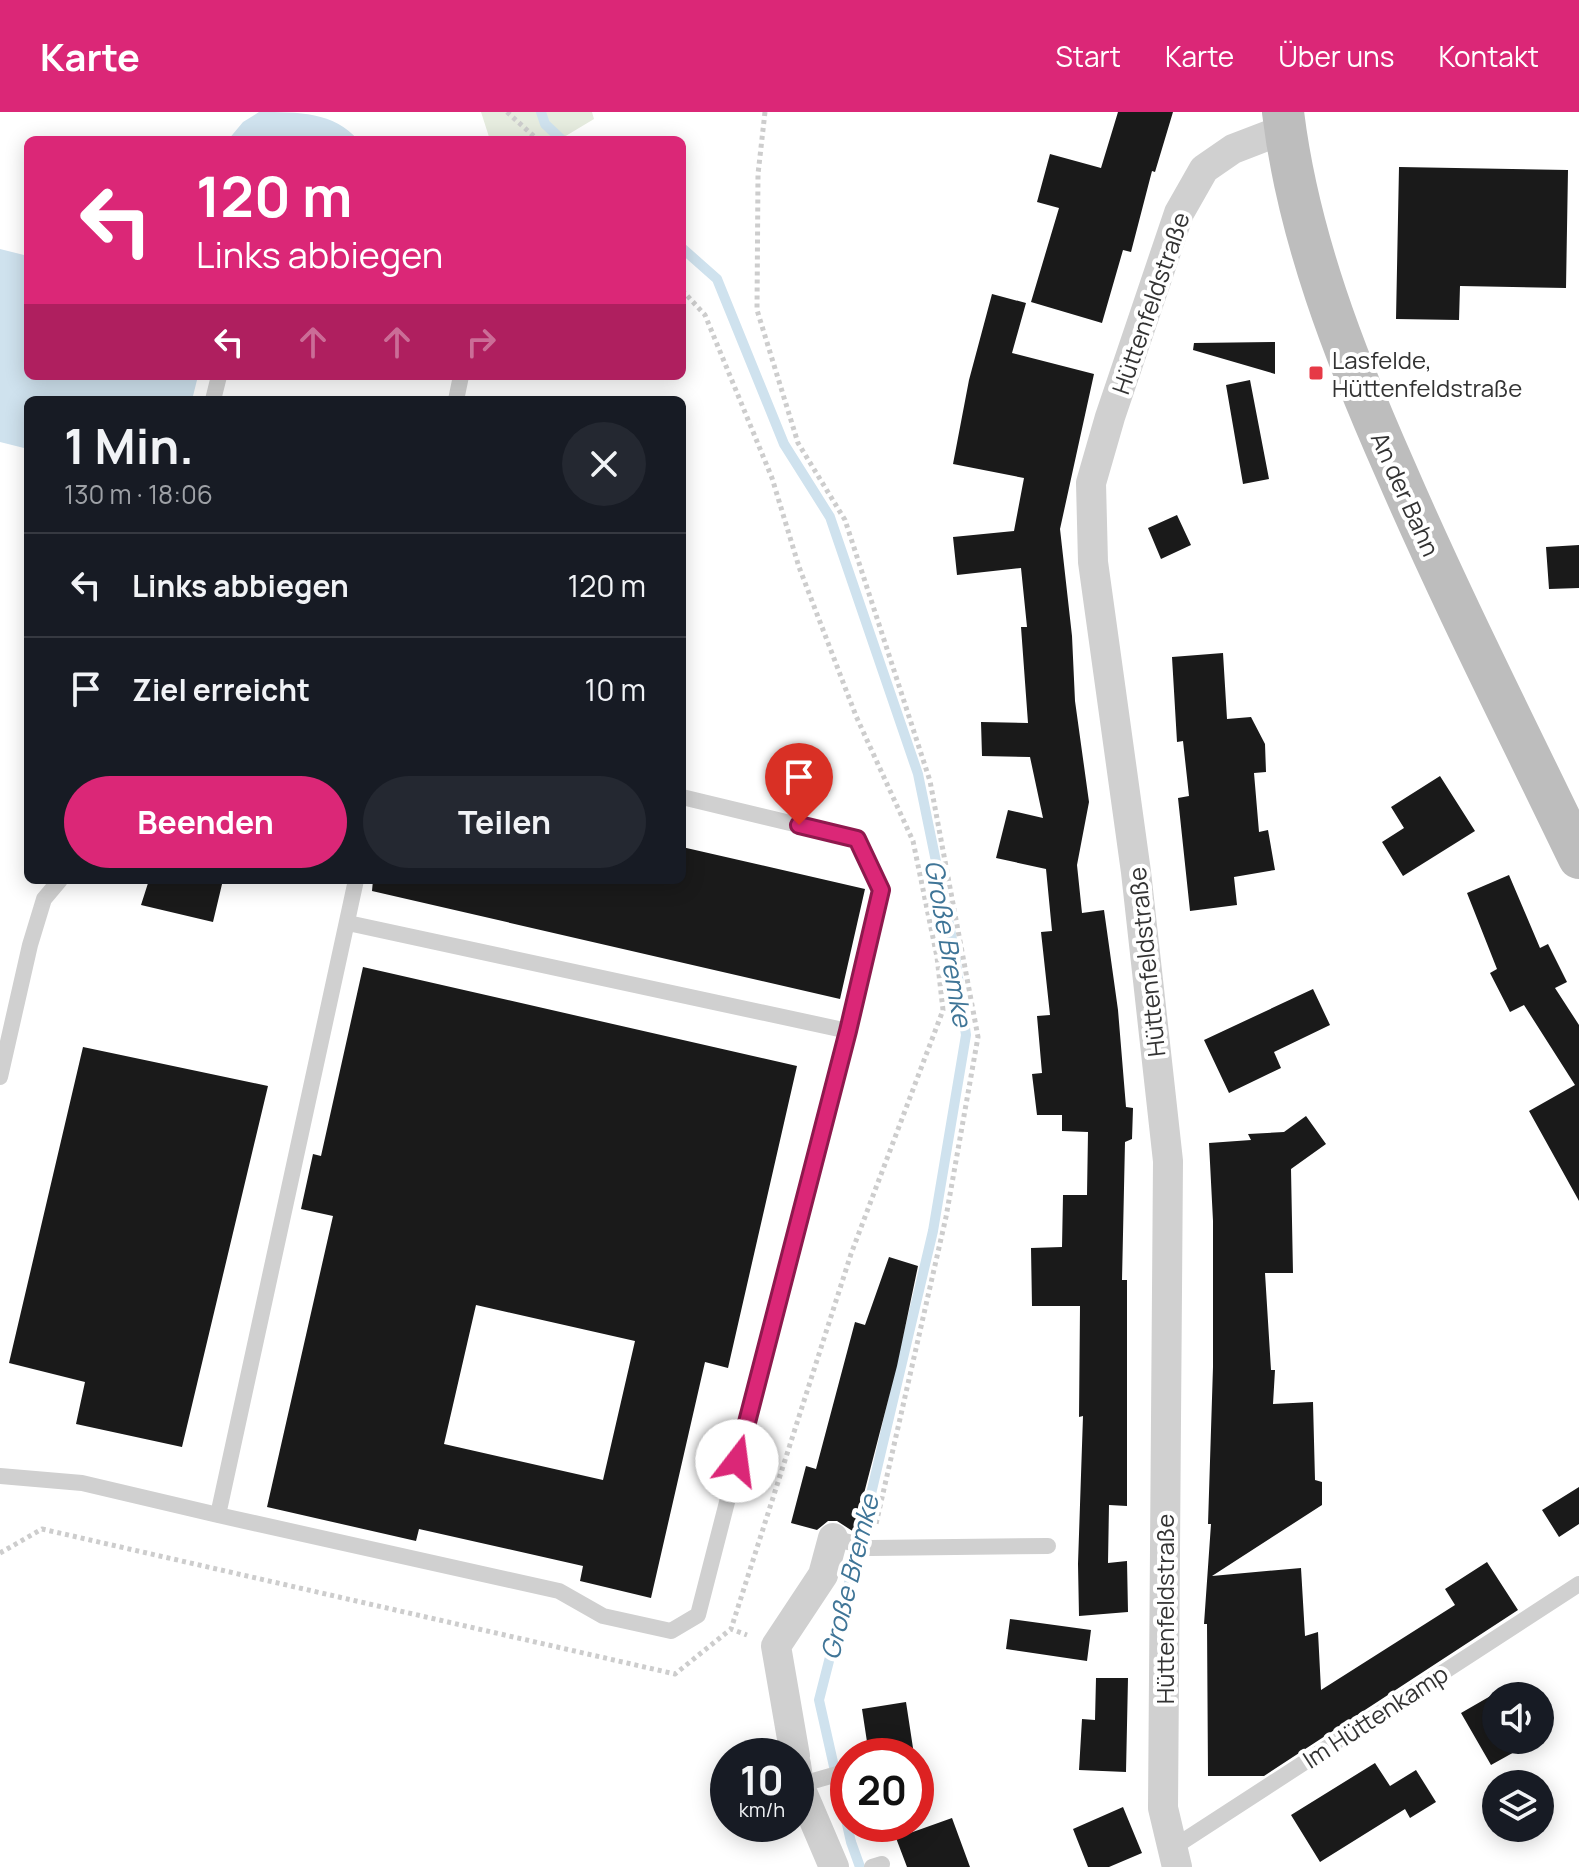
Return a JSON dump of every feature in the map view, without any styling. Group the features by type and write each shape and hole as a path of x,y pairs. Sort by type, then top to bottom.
{"street":[{"name":"An der Bahn","path":"1284,121 1305,218 1331,311 1362,395 1421,529 1579,858"},
{"name":"Hüttenfeldstraße","path":"1174,1858 1163,1808 1168,1161 1136,872 1093,562 1091,483 1179,213 1204,169 1284,121"},
{"path":"796,1738 776,1646 823,1575 833,1538"},
{"path":"814,1805 834,1867"}],"lane":[{"path":"0,1476 82,1483 559,1591 603,1616 671,1631 698,1615 848,1031 881,890 857,839 686,798"},
{"path":"0,1077 30,945 44,899 57,884"},
{"path":"218,1515 355,884"},
{"path":"348,923 848,1031"},
{"path":"833,1538 871,1548 1048,1546"},
{"name":"Im Hüttenkamp","path":"1174,1858 1579,1584"}],"path":[{"path":"507,112 534,136"},
{"path":"0,1553 42,1529 675,1674 731,1629 851,1254 943,1010 937,957 913,841 856,716 799,567 772,478 705,315 686,294"},
{"path":"731,1629 776,1646"}],"shaded area":[{"path":"481,112 592,112 594,119 566,136 489,136"}],"water":[{"path":"259,112 302,113 327,119 354,136 231,136 243,122"},
{"path":"0,249 24,255 24,380 197,380 193,396 24,396 24,448 0,442"}],"building":[{"path":"1118,112 1173,112 1155,172 1152,171 1131,252 1123,250 1102,323 1031,302 1059,208 1037,202 1050,154 1101,168"},
{"path":"1399,167 1568,170 1566,288 1460,286 1459,320 1396,319"},
{"path":"992,294 1026,303 1012,353 1094,374 1060,529 1072,636 1075,701 1089,802 1077,865 1082,913 1104,910 1118,1010 1126,1107 1133,1108 1132,1139 1125,1142 1122,1280 1127,1280 1127,1506 1109,1505 1108,1563 1127,1561 1128,1612 1079,1616 1083,1416 1079,1417 1080,1306 1032,1306 1031,1248 1062,1247 1063,1195 1087,1195 1088,1132 1062,1131 1062,1115 1037,1115 1032,1074 1042,1073 1037,1016 1050,1015 1041,932 1052,931 1046,869 996,858 1008,810 1043,818 1030,757 982,756 981,722 1028,723 1021,627 1027,627 1021,568 957,575 953,537 1014,531 1024,478 953,464 969,380"},
{"path":"1275,342 1275,374 1193,350 1194,343"},
{"path":"1250,380 1269,479 1243,484 1226,385"},
{"path":"1177,515 1191,545 1161,559 1148,528"},
{"path":"1579,545 1579,588 1549,589 1546,547"},
{"path":"1223,653 1227,719 1251,717 1265,744 1266,772 1254,773 1259,832 1268,830 1275,870 1234,877 1237,905 1190,911 1178,798 1189,796 1183,741 1177,742 1172,657"},
{"path":"1440,776 1475,831 1403,876 1382,842 1404,828 1391,807"},
{"path":"686,848 865,889 840,999 372,891 373,884 686,884"},
{"path":"1509,875 1540,948 1548,944 1567,982 1555,988 1579,1025 1579,1201 1529,1111 1575,1085 1524,1005 1510,1012 1490,973 1497,969 1467,893"},
{"path":"148,884 222,884 213,922 141,905"},
{"path":"363,967 797,1066 728,1368 705,1362 651,1598 580,1581 583,1566 419,1529 416,1541 267,1507 333,1216 301,1209 313,1154 321,1156","holes":["476,1305 635,1341 603,1480 444,1444"]},
{"path":"1313,989 1330,1025 1274,1052 1281,1068 1229,1093 1204,1040"},
{"path":"83,1047 268,1086 182,1447 76,1424 85,1382 9,1363"},
{"path":"1306,1116 1326,1144 1291,1169 1293,1273 1265,1273 1271,1370 1275,1370 1273,1404 1313,1402 1315,1480 1322,1482 1322,1505 1212,1576 1301,1568 1305,1636 1318,1632 1321,1690 1455,1605 1445,1589 1487,1562 1518,1610 1264,1776 1208,1776 1207,1624 1204,1624 1211,1524 1208,1524 1213,1367 1213,1221 1209,1143 1251,1140 1248,1134 1284,1132"},
{"path":"889,1257 918,1266 897,1366 854,1532 837,1521 828,1521 817,1530 791,1523 806,1466 816,1469 855,1322 865,1325"},
{"path":"1579,1487 1579,1524 1559,1537 1542,1510"},
{"path":"1010,1619 1091,1630 1087,1661 1006,1649"},
{"path":"1096,1678 1128,1678 1126,1772 1079,1770 1082,1719 1095,1720"},
{"path":"1482,1701 1482,1749 1461,1713"},
{"path":"906,1702 911,1738 866,1738 862,1709"},
{"path":"1485,1754 1511,1754 1491,1765"},
{"path":"1375,1763 1390,1786 1416,1770 1436,1802 1410,1818 1405,1809 1320,1862 1291,1815"},
{"path":"1123,1807 1142,1853 1109,1867 1088,1867 1073,1829"},
{"path":"952,1818 970,1867 907,1867 898,1842 934,1842 934,1824"}],"waterway":[{"name":"Große Bremke","path":"541,112 545,124 558,136"},
{"name":"Große Bremke","path":"686,252 717,279 784,444 830,517 918,774 954,949 966,1035 933,1231 819,1700 851,1842 860,1867"}],"place":[{"name":"Lasfelde, Hüttenfeldstraße","path":"1316,373"}],"route":[{"path":"737,1461 848,1031 881,890 857,839 799,825"}]}
